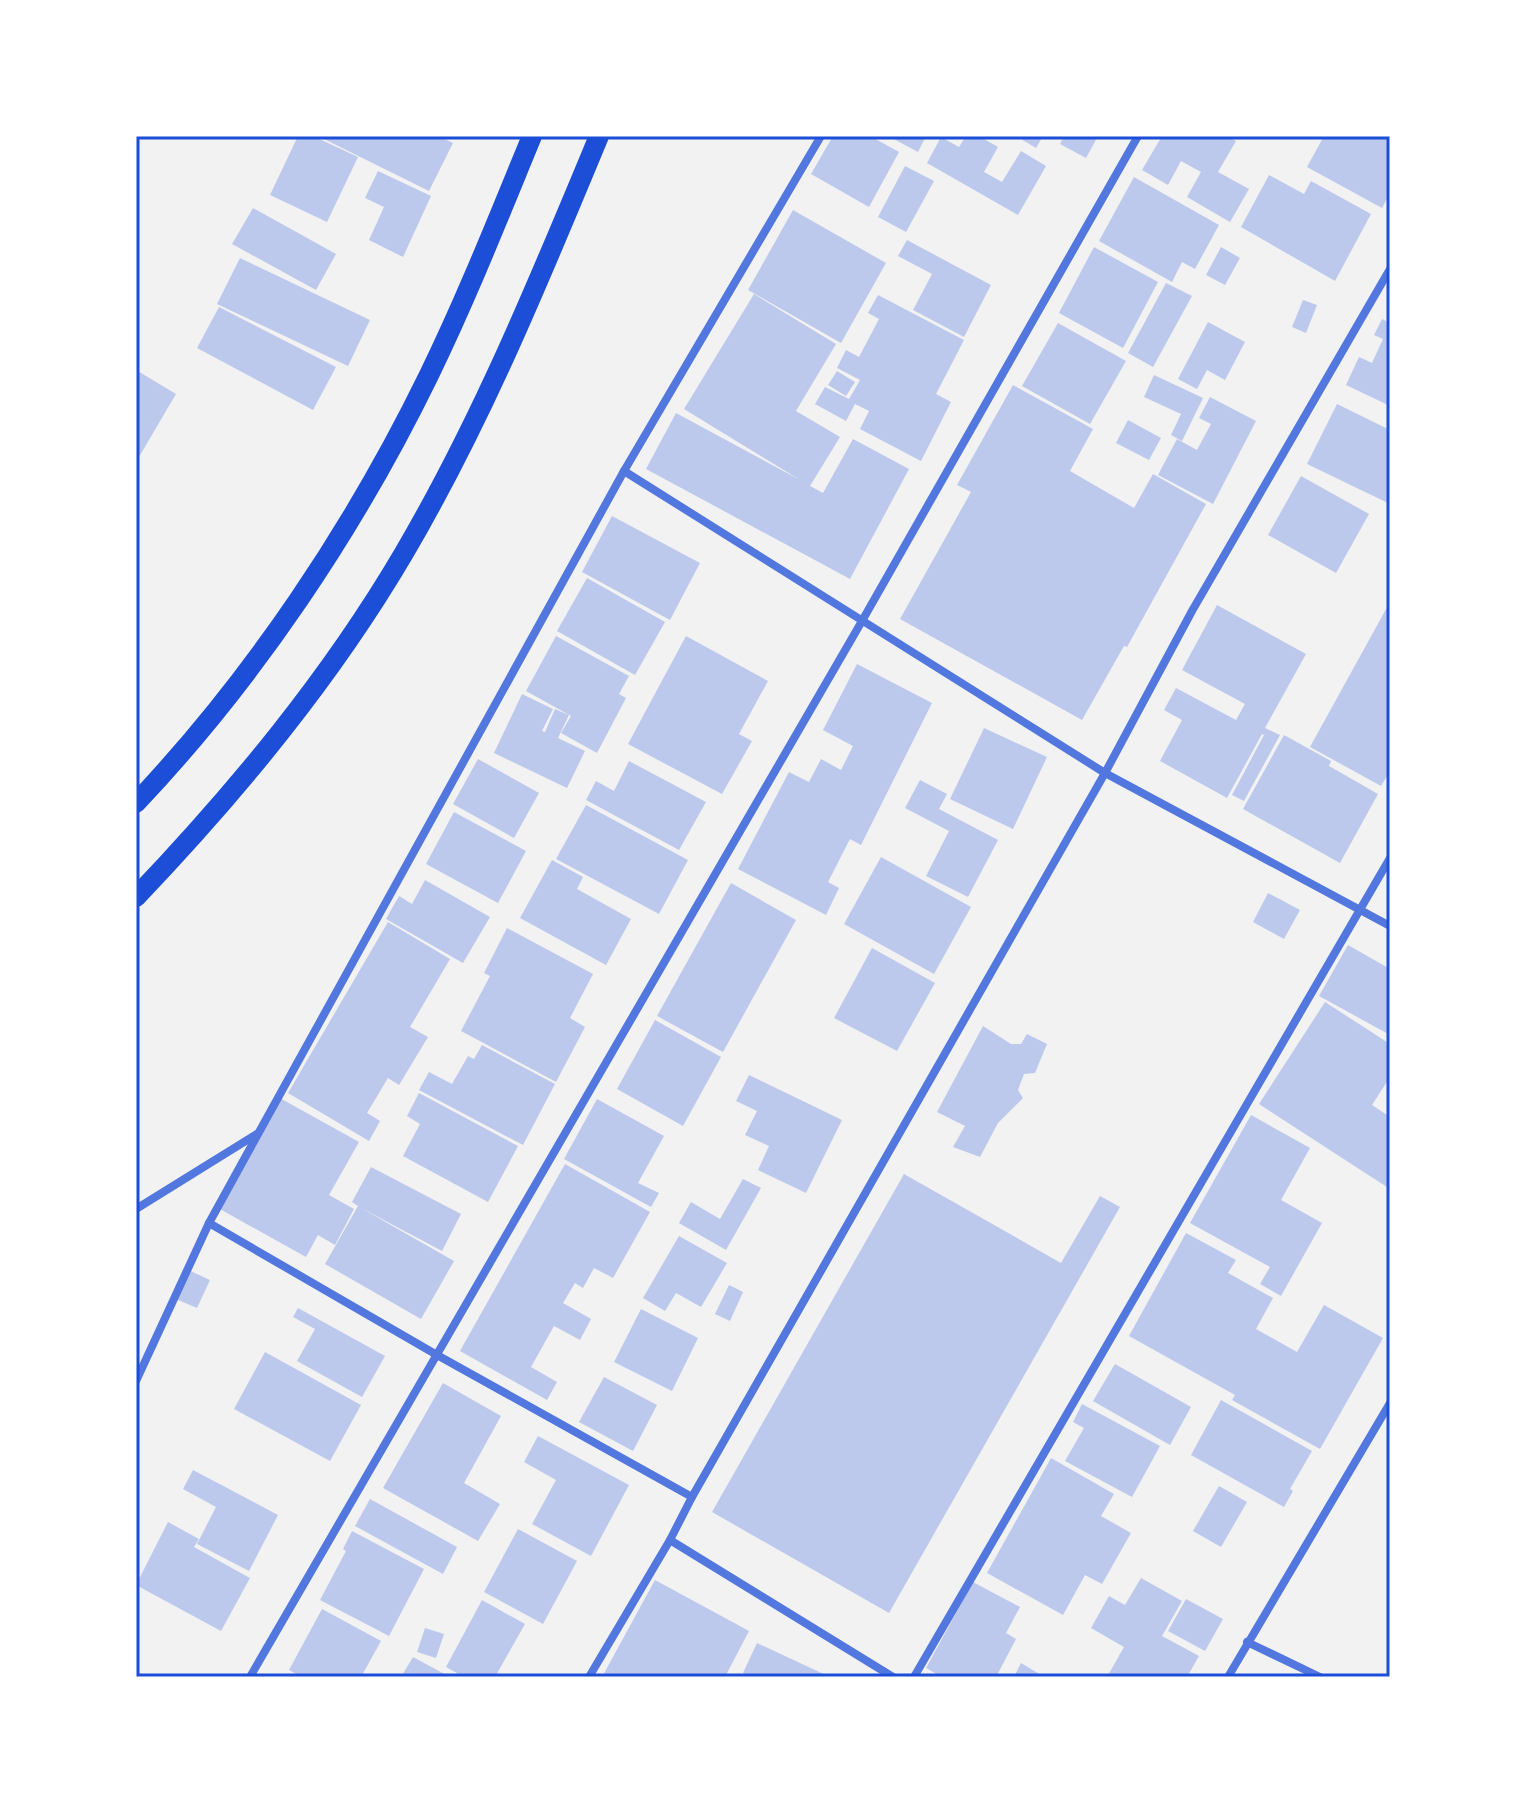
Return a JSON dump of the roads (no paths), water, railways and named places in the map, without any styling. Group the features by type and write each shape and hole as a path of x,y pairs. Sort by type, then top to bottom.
{"main road":[{"path":"136,803 212,715 273,635 366,490 428,377 470,286 532,136"},
{"path":"136,897 236,787 302,705 354,632 402,555 487,397 599,136"}],"street":[{"path":"136,1381 209,1223 624,471 821,136"},
{"path":"250,1677 862,621 1138,136"},
{"path":"589,1677 670,1540 1105,773 1192,611 1390,269"},
{"path":"624,471 1105,773 1390,926"},
{"path":"914,1677 1390,858"},
{"path":"136,1209 258,1134"},
{"path":"209,1223 692,1497"},
{"path":"1228,1677 1390,1403"},
{"path":"670,1540 893,1677"},
{"path":"1247,1642 1320,1677"}]}
